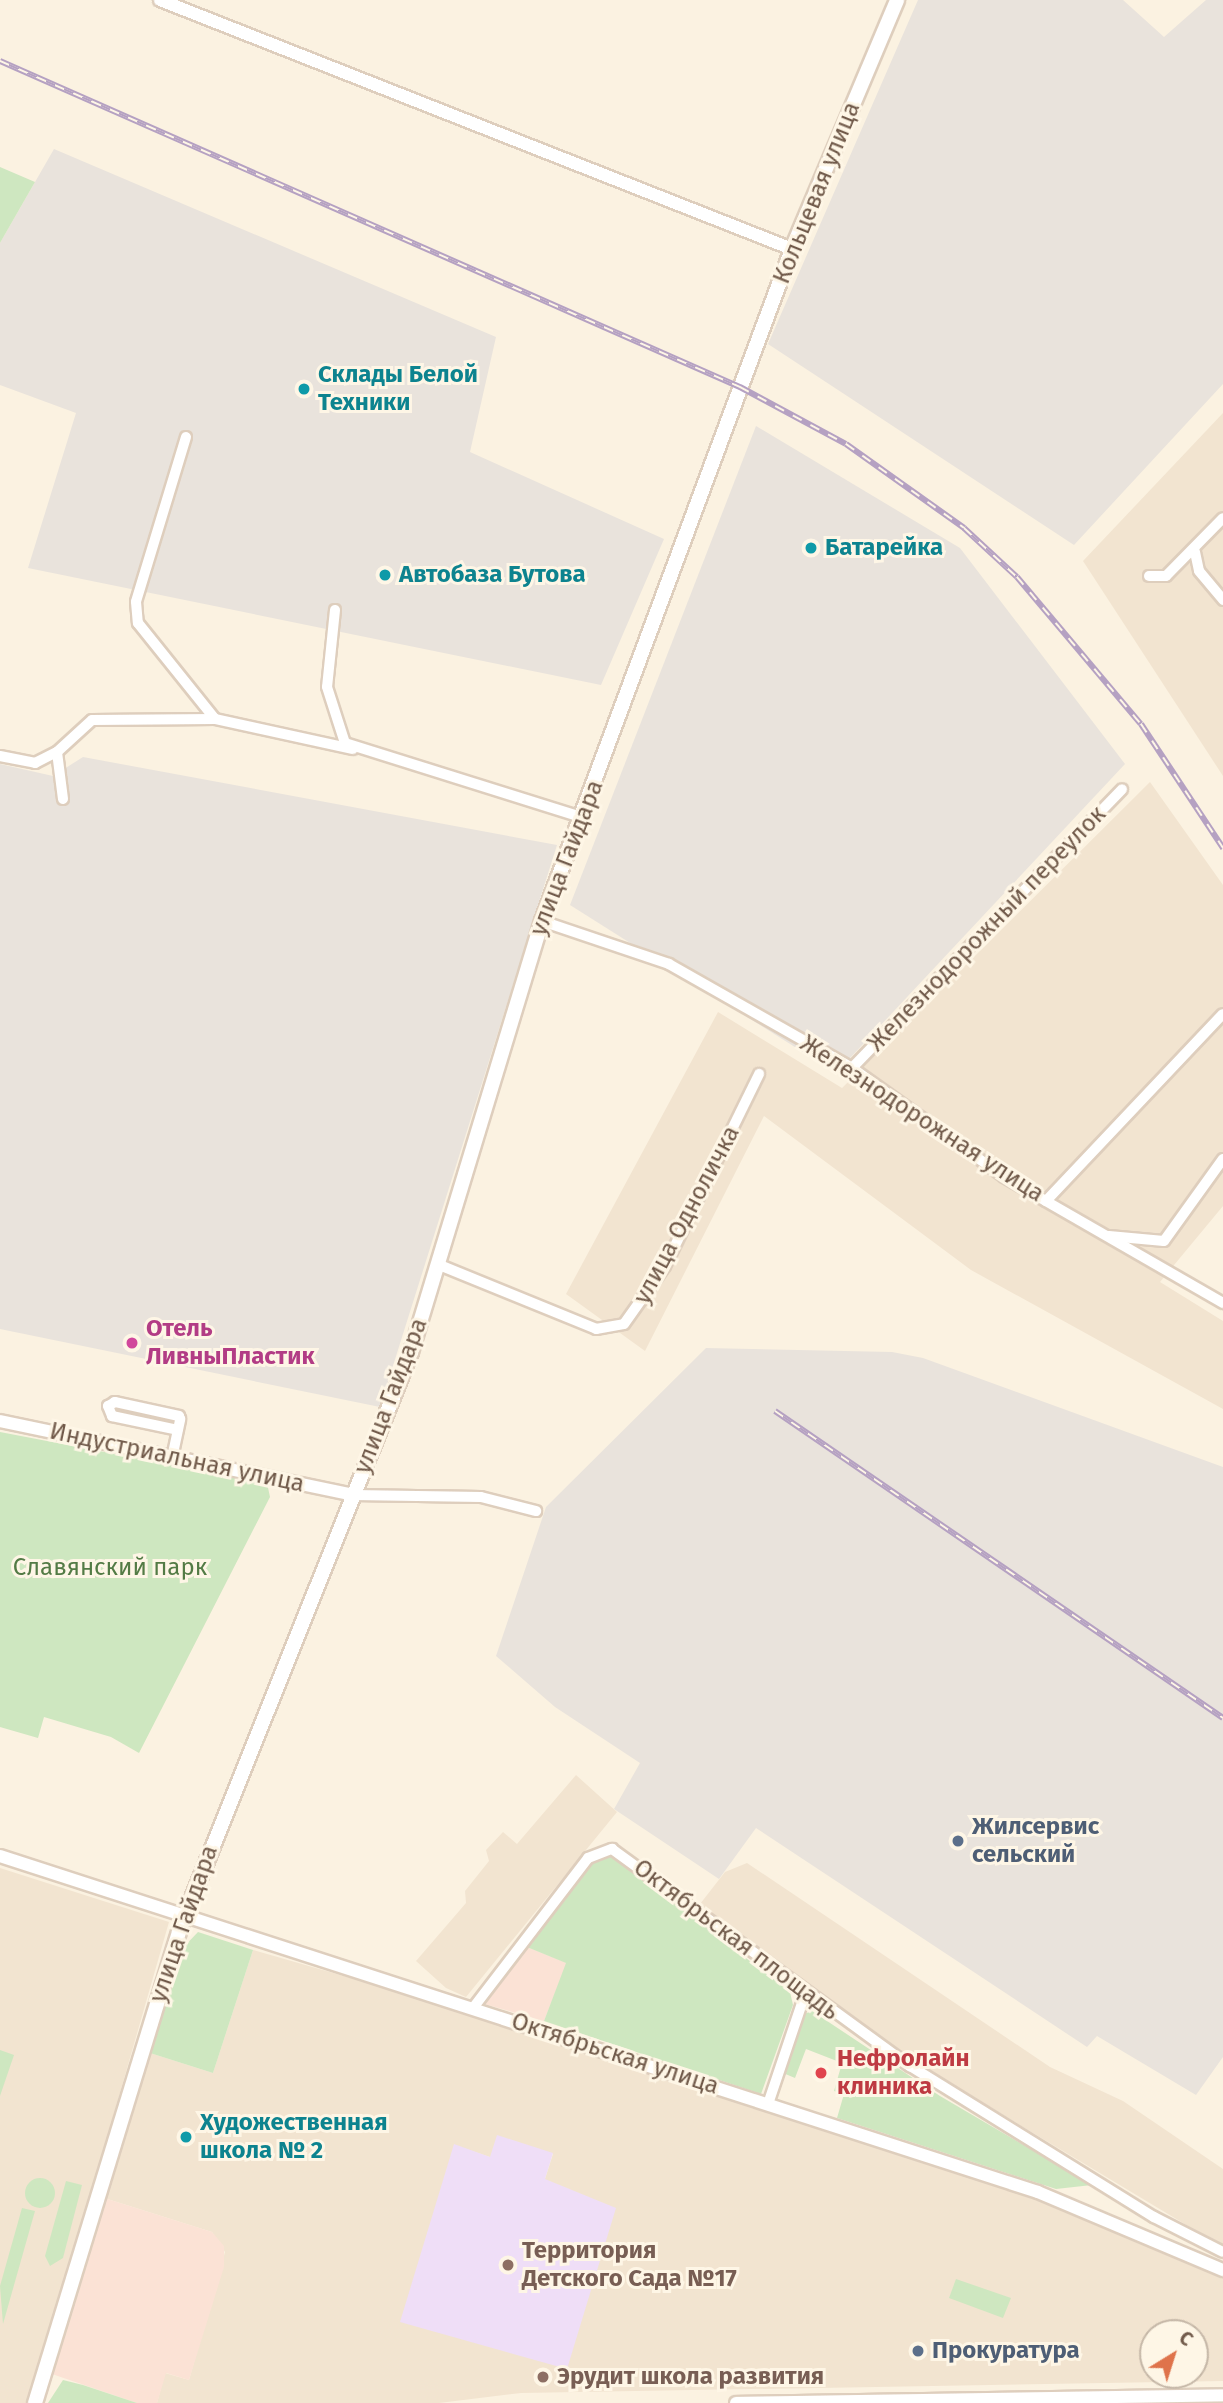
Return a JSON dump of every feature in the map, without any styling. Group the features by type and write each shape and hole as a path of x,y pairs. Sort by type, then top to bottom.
{"main road":[{"name":"Кольцевая улица","path":"740,387 792,250 897,0"},
{"name":"улица Гайдара","path":"35,2403 97,2184 185,1915 411,1352 542,921 740,387"}],"street":[{"path":"160,0 792,250"},
{"path":"186,437 135,613 169,666 215,719"},
{"path":"1149,576 1166,576 1195,552 1223,518"},
{"path":"1195,552 1199,571 1223,600"},
{"path":"335,610 327,688 340,738 353,749"},
{"path":"0,756 35,763 57,752 78,729 103,718 215,719 353,749 581,817"},
{"path":"57,752 63,799"},
{"name":"Железнодорожный переулок","path":"852,1068 1122,789"},
{"name":"Железнодорожная улица","path":"542,921 668,964 852,1068 1046,1201 1223,1303"},
{"path":"1046,1201 1223,1014"},
{"name":"улица Одноличка","path":"437,1264 596,1329 624,1324 665,1266 759,1074"},
{"path":"1109,1236 1164,1241 1223,1159"},
{"path":"172,1458 178,1430 176,1415 115,1402 108,1406 112,1416 178,1430"},
{"name":"Индустриальная улица","path":"0,1421 354,1494"},
{"path":"354,1494 481,1497 536,1511"},
{"name":"Октябрьская площадь","path":"473,2008 539,1918 601,1850 621,1853 805,1994 1154,2217 1223,2252"},
{"name":"Октябрьская улица","path":"0,1857 1038,2192 1223,2270"},
{"path":"768,2104 805,1994"},
{"path":"736,2403 1223,2395"}],"shaded area":[{"path":"918,0 1123,0 1164,37 1206,0 1223,0 1223,384 1074,545 768,344"},
{"path":"54,149 496,337 470,452 664,539 601,685 28,568 76,413 0,385 0,243"},
{"path":"1223,413 1223,776 1083,561"},
{"path":"756,426 960,548 1125,764 836,1073 570,905"},
{"path":"83,757 557,845 380,1407 0,1329 0,764 53,776"},
{"path":"1150,782 1223,885 1223,1206 1160,1282 1223,1321 1223,1409 971,1270 764,1116 645,1351 566,1294 718,1012 842,1088"},
{"path":"706,1348 892,1352 923,1358 1223,1467 1223,2057 1196,2095 1097,2036 1087,2047 756,1828 719,1879 614,1809 640,1763 555,1707 496,1656 546,1507"},
{"path":"576,1775 617,1812 466,1997 446,1988 416,1961 466,1903 465,1891 489,1861 486,1850 503,1832 517,1844"},
{"path":"747,1863 1050,2067 1123,2101 1223,2169 1223,2247 915,2062 700,1904 725,1872"},
{"path":"0,1868 169,1922 31,2403 0,2403"},
{"path":"522,1945 567,1963 544,2021 481,2003"},
{"path":"253,1950 514,2025 1120,2228 1223,2275 1223,2381 1209,2381 1209,2319 1139,2319 1139,2382 521,2393 439,2403 157,2403 165,2373 189,2380 225,2252 212,2232 101,2197 150,2053 213,2073","holes":["454,2145 490,2157 553,2154 545,2179"]},
{"name":"Территория Детского Сада №17","path":"497,2135 553,2153 545,2179 616,2208 567,2369 400,2322 454,2144 490,2157"},
{"path":"101,2197 212,2232 224,2246 224,2267 189,2380 166,2373 157,2403 137,2403 49,2373"}],"green space":[{"path":"0,167 35,182 0,243"},
{"name":"Славянский парк","path":"0,1432 267,1483 270,1497 139,1753 111,1737 44,1717 38,1738 0,1727"},
{"path":"613,1855 790,1992 793,2005 761,2094 544,2021 566,1963 522,1945 593,1858"},
{"path":"198,1932 253,1950 213,2073 150,2053 179,1952"},
{"path":"812,2011 940,2096 1092,2185 1056,2189 837,2118 844,2094 834,2091 842,2063 806,2049 795,2078 783,2073 804,2014"},
{"path":"0,2050 14,2055 0,2096"},
{"path":"40,2178 51,2182 55,2193 51,2204 40,2208 29,2204 25,2193 29,2182"},
{"path":"66,2181 82,2185 63,2258 50,2266 45,2256"},
{"path":"22,2208 35,2211 3,2324 0,2286"},
{"path":"956,2279 1011,2298 1003,2318 949,2298"},
{"path":"63,2380 83,2385 137,2403 48,2403"}],"railway":[{"path":"0,61 740,387 846,444 964,528 1017,577 1141,724 1223,848"},
{"path":"775,1411 1223,1718"}],"place":[{"name":"Склады Белой Техники","path":"304,389"},
{"name":"Батарейка","path":"811,548"},
{"name":"Автобаза Бутова","path":"385,575"},
{"name":"Отель ЛивныПластик","path":"132,1343"},
{"name":"Жилсервис сельский","path":"958,1841"},
{"name":"Нефролайн клиника","path":"821,2073"},
{"name":"Художественная школа № 2","path":"186,2137"},
{"name":"Территория Детского Сада №17","path":"508,2265"},
{"name":"Прокуратура","path":"918,2351"},
{"name":"Эрудит школа развития","path":"543,2377"}]}
